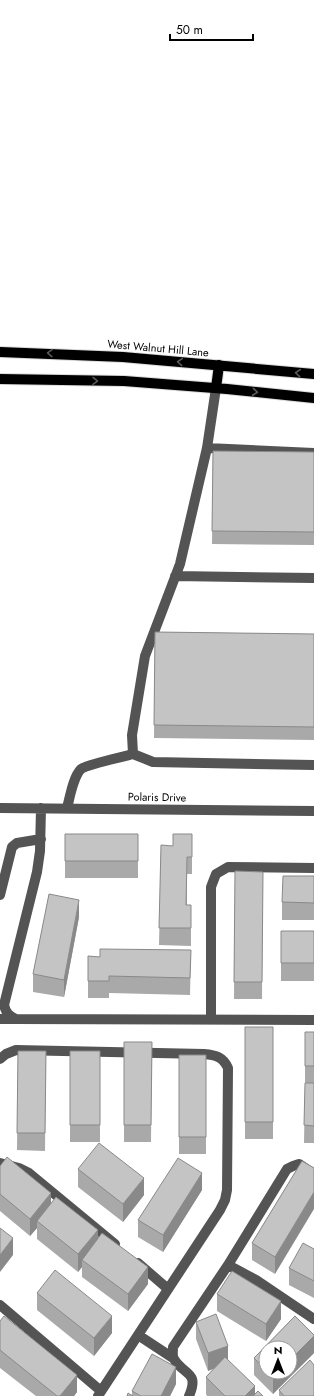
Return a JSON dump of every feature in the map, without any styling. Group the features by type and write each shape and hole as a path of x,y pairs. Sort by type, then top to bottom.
{"main road":[{"name":"West Walnut Hill Lane","path":"0,352 123,357 314,374"},
{"path":"216,388 219,366"},
{"path":"0,379 124,381 216,388 314,398"}],"street":[{"path":"133,754 132,735 145,656 180,564 207,448 216,388"},
{"path":"207,448 314,453"},
{"path":"175,576 314,578"},
{"path":"67,808 74,782 82,769 90,765 133,754 153,762 314,765"},
{"name":"Polaris Drive","path":"0,808 314,811"},
{"path":"16,1019 10,1017 6,1012 4,1005 4,984 37,872 42,808"},
{"path":"0,895 12,848 17,843 40,839"},
{"path":"211,1019 211,887 216,874 228,868 314,868"},
{"path":"0,1019 314,1020"},
{"path":"0,1060 6,1054 16,1050 204,1054 222,1058 228,1068 227,1190 225,1200 220,1210 100,1393 0,1305"},
{"path":"0,1163 19,1168 29,1173 120,1248"},
{"path":"173,1358 173,1347 228,1265 287,1169 299,1164 314,1174"},
{"path":"132,1258 168,1289"},
{"path":"228,1265 256,1280 314,1319"},
{"path":"138,1335 173,1358 188,1372 192,1379 192,1389 189,1396"}],"building":[{"path":"213,451 314,452 314,532 212,531"},
{"path":"155,632 314,634 314,727 154,725"},
{"path":"65,834 138,834 138,861 65,861"},
{"path":"173,834 192,834 192,857 187,857 186,905 191,905 191,928 159,928 161,845 173,846"},
{"path":"235,871 263,872 262,982 234,982"},
{"path":"283,876 314,876 314,903 282,902"},
{"path":"49,894 79,900 64,980 33,974"},
{"path":"281,931 314,931 314,963 281,963"},
{"path":"100,949 191,950 190,978 109,976 109,981 88,981 88,956 100,957"},
{"path":"245,1027 273,1027 273,1122 245,1122"},
{"path":"305,1032 314,1032 314,1066 305,1066"},
{"path":"124,1042 152,1042 151,1125 124,1125"},
{"path":"18,1051 46,1051 45,1133 17,1133"},
{"path":"70,1051 100,1051 100,1125 70,1125"},
{"path":"179,1055 206,1055 206,1137 179,1137"},
{"path":"305,1083 314,1083 314,1126 304,1125"},
{"path":"99,1143 144,1178 123,1204 78,1169"},
{"path":"7,1157 51,1193 30,1219 0,1194 0,1166"},
{"path":"178,1158 202,1173 163,1235 138,1220"},
{"path":"302,1161 314,1168 314,1192 275,1257 252,1243"},
{"path":"56,1197 98,1230 78,1254 37,1221"},
{"path":"0,1228 13,1238 0,1255"},
{"path":"102,1233 148,1267 128,1294 82,1260"},
{"path":"303,1243 314,1249 314,1281 289,1268"},
{"path":"55,1270 112,1316 94,1338 37,1293"},
{"path":"232,1271 281,1301 266,1324 217,1294"},
{"path":"216,1314 228,1346 208,1353 196,1322"},
{"path":"4,1316 77,1375 60,1396 57,1396 0,1350 0,1321"},
{"path":"295,1316 314,1335 298,1352 298,1340 272,1340"},
{"path":"152,1354 176,1367 161,1396 141,1396 132,1391"},
{"path":"258,1354 258,1362 254,1358"},
{"path":"225,1357 255,1386 245,1396 225,1396 206,1377"},
{"path":"310,1360 314,1365 313,1396 284,1396 279,1390 289,1380 298,1380 298,1372"},
{"path":"258,1391 263,1396 253,1396"}]}
